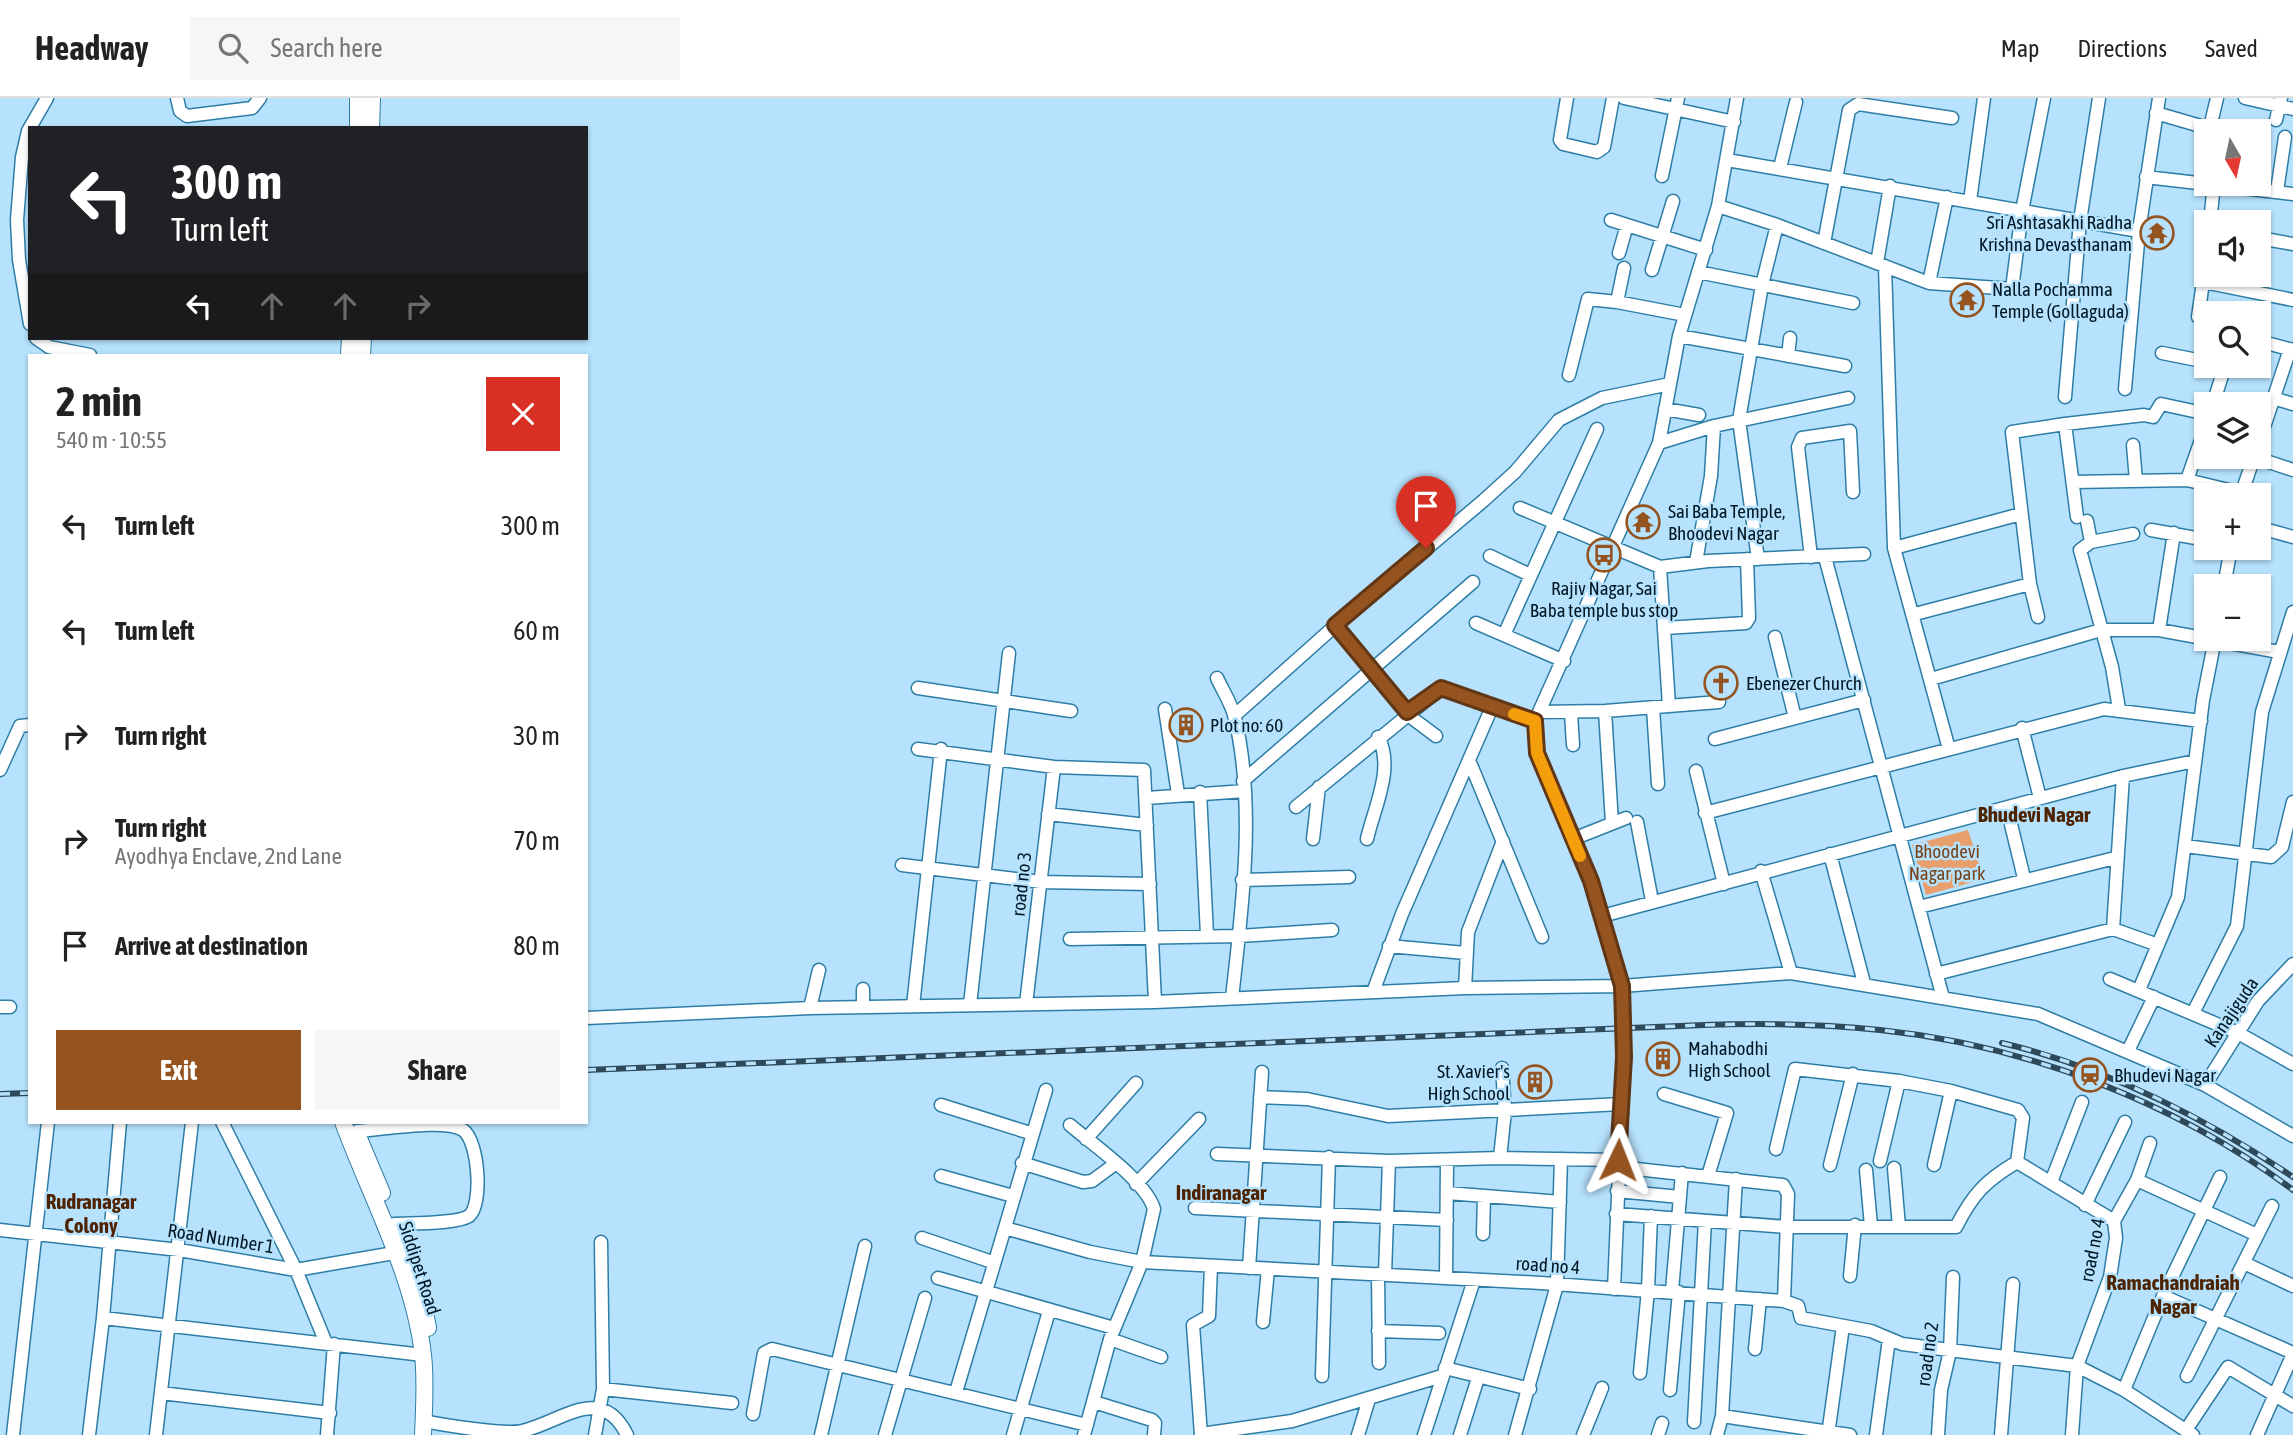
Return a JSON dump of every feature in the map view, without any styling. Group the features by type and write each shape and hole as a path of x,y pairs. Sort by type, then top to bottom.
{"main road":[{"path":"358,126 359,98"},
{"path":"372,98 372,126"},
{"name":"Siddipet Road","path":"351,1125 424,1302 431,1346 427,1428"},
{"name":"Siddipet Road","path":"351,1125 413,1309 424,1355 427,1428"}],"street":[{"path":"31,126 47,98"},
{"path":"177,98 180,111 187,116 252,108 260,98"},
{"path":"1567,98 1560,140 1563,144 1597,152 1604,148 1613,98"},
{"path":"1624,98 1676,104 1734,122"},
{"path":"1614,1289 1624,1057 1622,986 1602,916 1537,753 1537,717 1659,443 1679,336 1718,206 1737,98"},
{"path":"1970,201 1984,98"},
{"path":"1718,206 1777,225 1929,283 2012,289 2022,211 2044,98"},
{"path":"2065,397 2080,221 2099,98"},
{"path":"2125,389 2139,231 2159,98"},
{"path":"2155,113 2208,123 2217,98"},
{"path":"2245,98 2280,102 2293,109"},
{"path":"1780,168 1796,102"},
{"path":"2276,120 2280,102"},
{"path":"1662,176 1676,104"},
{"path":"1824,243 1853,105 1952,118"},
{"path":"28,131 22,157 18,220 19,260 28,312"},
{"path":"2277,191 2285,137"},
{"path":"1727,160 2139,231"},
{"path":"2146,177 2194,183"},
{"path":"1890,186 1881,265 1894,548 1915,614 1949,749"},
{"path":"2272,191 2293,194"},
{"path":"1929,283 1947,197"},
{"path":"1652,270 1673,201"},
{"path":"1611,220 1706,250"},
{"path":"1619,253 1627,225"},
{"path":"1665,628 1746,623 1749,618 1753,559 1739,420 1762,285 1777,225"},
{"path":"2271,240 2293,244"},
{"path":"1617,302 1624,268"},
{"path":"1698,272 1853,303"},
{"path":"2229,287 2293,300"},
{"path":"1569,375 1588,299 1685,315"},
{"path":"1679,336 1845,366"},
{"path":"1788,356 1790,338"},
{"path":"39,340 49,347 85,354"},
{"path":"2271,344 2292,350 2271,412"},
{"path":"2162,353 2194,359"},
{"path":"1234,716 1335,625 1515,472 1559,420 1602,398 1670,384"},
{"path":"1659,443 1739,420 1848,398"},
{"path":"2276,399 2293,404"},
{"path":"2038,617 2030,584 2012,432 2144,415 2153,417 2161,404 2194,411"},
{"path":"1665,409 1699,415"},
{"path":"2065,424 2073,482 2091,542"},
{"path":"1696,562 1710,475 1714,426"},
{"path":"1504,635 1597,429"},
{"path":"1811,557 1798,447 1802,438 1850,431 1853,492"},
{"path":"2133,445 2136,481"},
{"path":"2187,480 2194,460"},
{"path":"2271,463 2293,470"},
{"path":"2073,482 2187,480 2199,483"},
{"path":"1520,508 1552,524 1660,567 1696,562 1864,554"},
{"path":"1894,548 2021,513"},
{"path":"2151,530 2194,537"},
{"path":"2271,531 2293,537"},
{"path":"2159,630 2175,533"},
{"path":"2119,709 2112,667 2080,550 2091,542 2133,534"},
{"path":"1490,556 1530,575"},
{"path":"1825,556 1943,998"},
{"path":"1660,567 1669,706"},
{"path":"1147,798 1244,786 1473,582"},
{"path":"1915,614 2030,584"},
{"path":"2193,1013 2236,926 2262,712 2293,613"},
{"path":"1476,623 1564,661"},
{"path":"1335,625 1407,712 1436,736"},
{"path":"1931,679 2101,630 2159,630 2194,637"},
{"path":"1774,637 1795,718"},
{"path":"2139,990 2178,897 2212,651"},
{"path":"2271,651 2279,652"},
{"path":"970,1005 1009,653"},
{"path":"1217,678 1234,716 1244,786 1239,936 1232,998"},
{"path":"918,688 1071,711"},
{"path":"1296,807 1407,712 1441,688 1492,707 1537,717 1719,702"},
{"path":"1715,739 1864,700"},
{"path":"1373,992 1389,946 1492,707"},
{"path":"1653,708 1658,784"},
{"path":"1166,709 1178,794"},
{"path":"1705,813 2022,728 2105,709 2201,721"},
{"path":"1605,711 1612,823"},
{"path":"1571,713 1573,745"},
{"path":"0,770 20,726 28,725"},
{"path":"2022,728 2040,798"},
{"path":"1367,839 1385,767 1385,749 1378,737"},
{"path":"919,749 941,749 1054,767 1143,770 1147,798 1155,1002"},
{"path":"914,1006 926,868 941,749"},
{"path":"1469,760 1542,937"},
{"path":"1602,916 2123,776 2195,761"},
{"name":"road no 3","path":"1026,1004 1054,767"},
{"path":"1696,771 1724,884"},
{"path":"2113,929 2115,858 2123,776"},
{"path":"1313,839 1319,787"},
{"path":"1200,792 1207,934"},
{"path":"2185,846 2258,857 2277,854 2290,820 2293,802"},
{"path":"2007,807 2024,878"},
{"path":"1048,814 1147,825"},
{"path":"1573,839 1612,823 1631,820 1652,901"},
{"path":"1465,988 1465,953 1481,894 1503,841"},
{"path":"1830,854 1864,983"},
{"path":"1919,907 2024,878 2115,858"},
{"path":"902,864 1041,882 1150,884"},
{"path":"1762,872 1791,973"},
{"path":"1242,880 1349,877"},
{"path":"1936,974 2113,929 2158,945"},
{"path":"1070,939 1207,934 1239,936 1332,930"},
{"path":"1389,946 1465,953"},
{"name":"Kanajiguda","path":"2205,1085 2258,1001 2293,964"},
{"path":"810,1008 819,970"},
{"path":"588,1018 810,1008 1155,1002 1465,988 1622,986 1791,973 2038,1014 2205,1085 2293,1136"},
{"path":"2110,979 2238,1033 2293,1064"},
{"path":"863,989 863,1007"},
{"path":"2127,1051 2154,997"},
{"path":"1500,1158 1505,1111 1502,1068"},
{"path":"1616,1214 1788,1227 1956,1227 1980,1188 2017,1161 2022,1113 1951,1091 1899,1080 1795,1069 1776,1149"},
{"path":"1249,1268 1262,1072"},
{"path":"1830,1165 1853,1074"},
{"path":"1880,1161 1899,1080"},
{"path":"1086,1139 1136,1083"},
{"path":"956,1392 992,1262 1005,1228 1021,1163 1045,1090"},
{"path":"1934,1165 1951,1091"},
{"path":"1664,1094 1727,1113 1708,1176"},
{"path":"1259,1097 1307,1099 1388,1116 1621,1104"},
{"path":"2051,1182 2081,1101"},
{"path":"941,1105 1030,1133"},
{"path":"1136,1184 1199,1119"},
{"path":"2085,1205 2124,1122"},
{"path":"13,1435 48,1124"},
{"path":"89,1435 103,1318 120,1124"},
{"path":"156,1435 192,1124"},
{"path":"223,1124 330,1343 330,1413 327,1435"},
{"path":"351,1125 447,1125 463,1130 471,1139 476,1152 477,1172 474,1208 470,1216 394,1224"},
{"path":"753,1413 767,1350 838,1364 1021,1408 1085,1430 1112,1334 1142,1262 1154,1209 1152,1200 1136,1184 1070,1125"},
{"name":"road no 4","path":"2072,1435 2077,1366 2110,1277 2116,1238 2114,1222 2137,1180 2150,1143"},
{"path":"1217,1154 1389,1161 1561,1159 1618,1163 1783,1185 1788,1194 1784,1301 1798,1306 1801,1318 1843,1326 1902,1344 1950,1351 2010,1355 2077,1366 2123,1390 2189,1433 2228,1367 2293,1406"},
{"path":"1322,1376 1329,1157"},
{"path":"1515,1435 1557,1285 1561,1159"},
{"path":"1446,1278 1447,1160"},
{"path":"1379,1363 1378,1331 1389,1161"},
{"path":"2017,1161 2114,1222"},
{"path":"1021,1163 1083,1182 1092,1181 1115,1164"},
{"path":"1894,1168 1899,1227"},
{"path":"1866,1170 1871,1226"},
{"path":"1670,1390 1682,1173"},
{"path":"941,1176 1013,1195"},
{"path":"2123,1390 2163,1296 2220,1177"},
{"path":"1717,1435 1722,1416 1736,1179"},
{"path":"2137,1180 2257,1235"},
{"path":"1617,1191 1680,1197"},
{"path":"1447,1193 1560,1202"},
{"path":"1483,1196 1483,1234"},
{"path":"2187,1376 2272,1206"},
{"path":"1195,1208 1447,1220"},
{"path":"1640,1373 1648,1290 1650,1216"},
{"path":"1694,1422 1705,1221"},
{"path":"1850,1276 1855,1225"},
{"name":"road no 4","path":"1005,1228 1090,1252 1142,1262 1648,1290 1784,1301"},
{"name":"Road Number 1","path":"0,1230 179,1250 296,1270 394,1253"},
{"path":"922,1238 992,1262"},
{"path":"595,1435 603,1389 601,1242"},
{"path":"821,1435 865,1246"},
{"path":"2244,1263 2293,1286"},
{"path":"1211,1266 1209,1316 1207,1320 1195,1322 1194,1325 1201,1434 1292,1421 1369,1399 1443,1372 1530,1389"},
{"path":"1264,1321 1268,1269"},
{"name":"road no 2","path":"1938,1435 1941,1390 1950,1351 1953,1277"},
{"path":"938,1278 1049,1311 1112,1334 1161,1357"},
{"path":"1424,1435 1474,1280"},
{"path":"2001,1435 2010,1355 2013,1284"},
{"path":"2163,1296 2293,1353 2257,1435"},
{"path":"886,1435 925,1298"},
{"path":"1755,1349 1760,1299"},
{"path":"1013,1435 1049,1311"},
{"path":"103,1318 169,1323 424,1355"},
{"path":"1828,1434 1843,1326"},
{"path":"1378,1331 1439,1333"},
{"path":"1876,1435 1889,1339"},
{"path":"1460,1435 1478,1378"},
{"path":"1583,1435 1602,1388"},
{"path":"603,1389 732,1403"},
{"path":"161,1393 330,1413"},
{"path":"1358,1435 1369,1399"},
{"path":"1094,1402 1152,1420 1155,1423 1154,1435"},
{"path":"427,1428 520,1433 575,1410 599,1408 612,1415 627,1435"},
{"path":"1722,1416 1828,1434 1850,1435"},
{"path":"1289,1435 1292,1421"}],"green space":[{"name":"Bhoodevi Nagar park","path":"1968,830 1984,879 1926,895 1912,845"}],"railway":[{"path":"588,1070 1704,1025 1836,1026 1935,1038 1989,1049 2044,1064 2097,1083 2199,1130 2248,1158 2293,1190"},
{"path":"2002,1043 2080,1066 2154,1097 2225,1134 2293,1177"},
{"path":"0,1094 28,1093"}],"slow traffic":[{"path":"1514,714 1535,721 1537,753 1580,856"}],"place":[{"name":"Sri Ashtasakhi Radha Krishna Devasthanam","path":"2157,233"},
{"name":"Nalla Pochamma Temple (Gollaguda)","path":"1967,300"},
{"name":"Sai Baba Temple, Bhoodevi Nagar","path":"1643,522"},
{"name":"Rajiv Nagar, Sai Baba temple bus stop","path":"1604,555"},
{"name":"Ebenezer Church","path":"1721,683"},
{"name":"Plot no: 60","path":"1186,725"},
{"name":"Mahabodhi High School","path":"1663,1059"},
{"name":"Bhudevi Nagar","path":"2090,1075"},
{"name":"St. Xavier's High School","path":"1535,1082"}],"district":[{"name":"Bhudevi Nagar","path":"2034,814"},
{"name":"Indiranagar","path":"1221,1192"},
{"name":"Rudranagar Colony","path":"91,1213"},
{"name":"Ramachandraiah Nagar","path":"2173,1294"}],"route":[{"path":"1426,548 1335,625 1407,712 1433,691 1441,688 1535,721 1537,753 1591,881 1622,986 1624,1057 1618,1160"}]}
